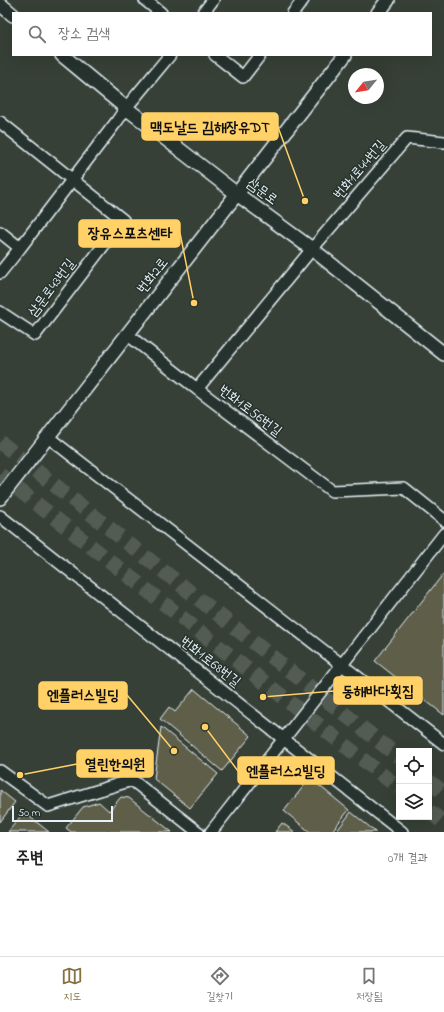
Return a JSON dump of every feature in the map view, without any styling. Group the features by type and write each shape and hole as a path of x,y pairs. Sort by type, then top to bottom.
{"street":[{"path":"145,0 160,12"},
{"path":"204,12 213,0"},
{"path":"294,12 303,0"},
{"path":"379,12 388,0"},
{"path":"0,4 12,14"},
{"name":"삼문로","path":"63,56 126,108 237,194 312,249 444,354"},
{"path":"0,273 126,108 169,56"},
{"path":"216,56 243,76 259,56"},
{"name":"번화2로","path":"0,498 345,56"},
{"name":"삼문로43번길","path":"0,122 123,220 35,335 0,312"},
{"name":"번화1로44번길","path":"312,249 406,138 444,142"},
{"path":"0,232 20,248"},
{"name":"번화1로56번길","path":"312,249 197,389 332,491 404,488 444,520"},
{"path":"128,335 197,389"},
{"path":"48,437 444,744"},
{"name":"번화1로68번길","path":"0,516 402,832"},
{"path":"210,832 444,534"},
{"path":"0,771 48,806 132,780 198,832"}],"building":[{"path":"444,573 444,715 375,661"},
{"path":"194,689 251,736 222,771 160,719 169,707 175,712"},
{"path":"161,727 218,774 190,808 154,779"},
{"path":"310,778 349,810 331,832 310,832 284,811"},
{"path":"0,790 15,802 0,822"},
{"path":"121,797 129,798 172,832 71,832 66,828 83,807 99,802 109,811"},
{"path":"24,812 49,832 8,832"},
{"path":"351,812 376,832 336,832"},
{"path":"282,823 295,832 275,832"}],"tunnel":[{"path":"0,442 396,755"},
{"path":"0,475 396,786"},
{"path":"432,783 444,793"},
{"path":"432,813 444,823"}],"place":[{"name":"맥도날드 김해장유DT","path":"305,201"},
{"name":"장유스포츠센타","path":"194,303"},
{"name":"동해바다횟집","path":"263,697"},
{"name":"엔플러스2빌딩","path":"205,727"},
{"name":"엔플러스빌딩","path":"174,751"},
{"name":"열린한의원","path":"20,775"}]}
